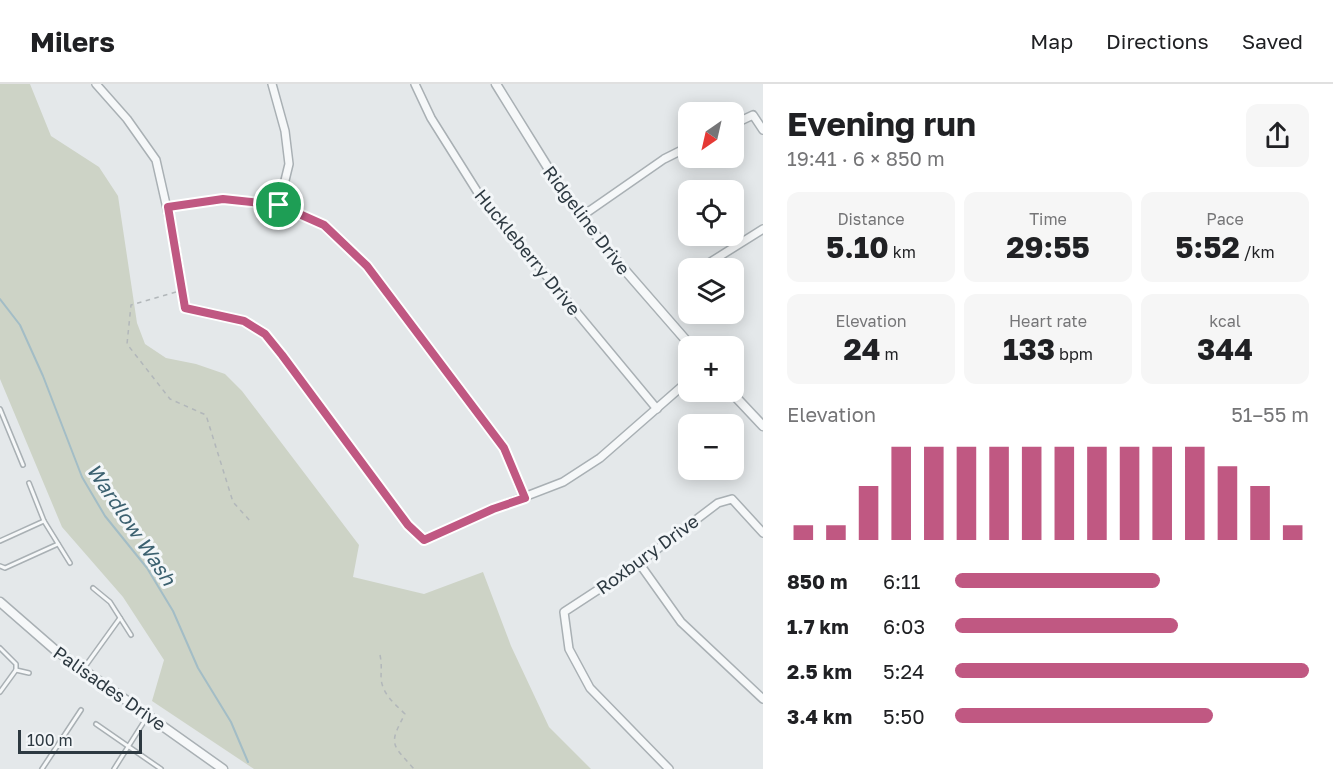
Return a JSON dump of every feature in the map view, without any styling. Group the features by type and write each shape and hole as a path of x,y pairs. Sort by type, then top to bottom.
{"street":[{"path":"96,84 127,119 156,160 168,207 185,308 244,321 265,334 408,525 424,540 493,509 563,482 600,458 678,390"},
{"path":"272,84 285,131 289,164 279,205"},
{"name":"Huckleberry Drive","path":"415,84 430,118 480,196 657,409"},
{"name":"Ridgeline Drive","path":"496,84 528,138 582,216 635,284 682,336"},
{"path":"744,119 753,115 763,130"},
{"path":"582,216 664,159 678,152"},
{"path":"168,207 223,199 279,205 324,225 367,266 504,448 525,498"},
{"path":"717,258 763,229"},
{"path":"740,402 763,426"},
{"name":"Roxbury Drive","path":"669,769 590,688 569,649 564,612 639,563 718,503 732,499 763,533"},
{"path":"639,563 681,622 763,699"},
{"name":"Palisades Drive","path":"0,602 50,646 224,769 232,768"}],"lane":[{"path":"0,408 23,465"},
{"path":"29,483 44,521 70,563"},
{"path":"0,541 44,521"},
{"path":"0,566 5,567 58,544"},
{"path":"93,588 110,603 131,635"},
{"path":"83,669 120,618"},
{"path":"0,648 16,664 16,670 0,692"},
{"path":"16,670 29,673"},
{"path":"42,769 81,710"},
{"path":"114,769 148,716"},
{"path":"96,724 161,769"}],"path":[{"path":"183,291 131,305 127,344 170,399 206,415 233,502 252,523"},
{"path":"380,655 384,692 405,714 394,734 394,747 414,769"}],"shaded area":[{"path":"0,84 30,84 51,136 99,167 118,196 137,323 145,344 166,358 196,364 225,374 242,391 359,545 353,577 424,594 483,572 511,646 549,727 591,769 254,769 152,701 164,660 123,597 62,527 0,379"}],"waterway":[{"name":"Wardlow Wash","path":"0,299 20,325 43,376 82,477 105,516 147,568 173,611 198,668 231,722 248,762"}],"route":[{"path":"223,199 279,205 324,225 367,266 504,448 525,498 493,509 424,540 408,525 265,334 244,321 185,308 168,207 223,199"}]}
